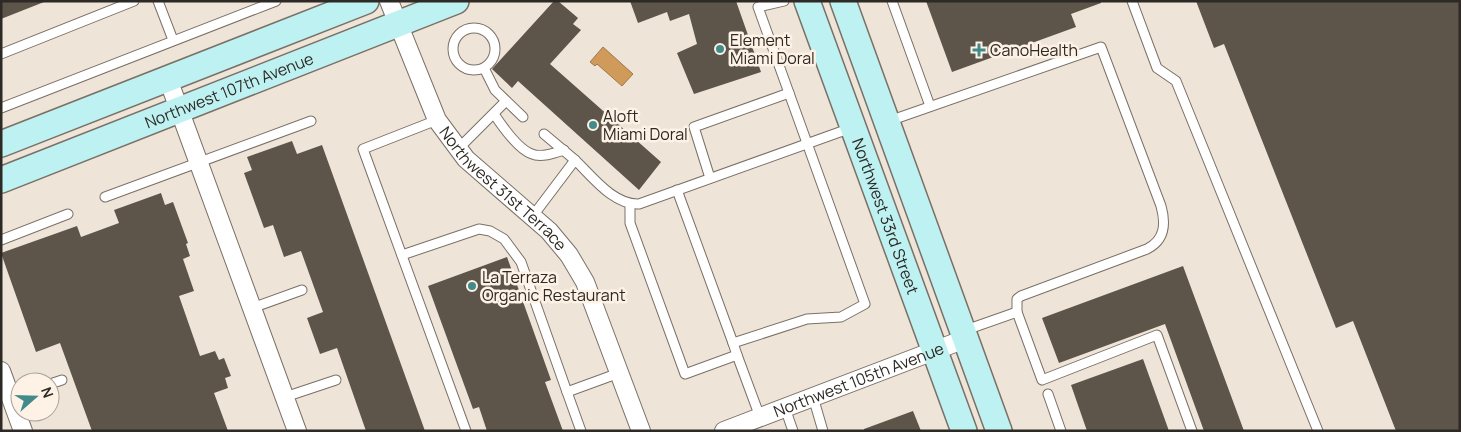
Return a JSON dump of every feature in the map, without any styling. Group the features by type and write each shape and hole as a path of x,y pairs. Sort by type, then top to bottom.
{"street":[{"name":"Northwest 107th Avenue","path":"1,144 366,1"},
{"name":"Northwest 107th Avenue","path":"1,180 180,110 394,12 456,1"},
{"name":"Northwest 33rd Street","path":"808,1 964,431"},
{"name":"Northwest 33rd Street","path":"843,1 999,431"},
{"name":"Northwest 31st Terrace","path":"394,12 437,120 457,150 560,242 579,270 641,431"},
{"path":"168,79 297,431"},
{"name":"Northwest 105th Avenue","path":"724,431 935,351 964,335"},
{"path":"1,371 10,387"}],"lane":[{"path":"1,54 134,1"},
{"path":"158,1 173,40"},
{"path":"1,108 276,1"},
{"path":"733,343 807,319 841,317 865,304 758,7 784,1"},
{"path":"892,1 930,106"},
{"path":"1132,1 1157,68 1176,81 1318,431"},
{"path":"480,28 492,36 496,50 494,58 484,68 471,70 464,68 455,58 453,52 455,39 466,29 480,28"},
{"path":"887,122 1100,47 1161,206 1164,229 1158,241 1147,249 1021,296 1017,300 1017,312 1042,380 1157,335 1192,431"},
{"path":"484,68 495,90 523,116"},
{"path":"710,178 694,127 789,92"},
{"path":"457,150 506,101"},
{"path":"494,114 508,134 532,154 545,155 564,150"},
{"path":"437,120 363,149 466,431"},
{"path":"105,197 311,121"},
{"path":"544,134 615,197 630,204 638,204 854,127"},
{"path":"532,217 575,160"},
{"path":"677,190 760,417"},
{"path":"630,204 630,223 685,374 737,354"},
{"path":"1,240 68,214"},
{"path":"402,255 479,229 490,231 504,239 521,262 581,431"},
{"path":"252,308 302,290"},
{"path":"964,335 975,328 1017,312"},
{"path":"567,392 619,373"},
{"path":"285,397 336,380"},
{"path":"1048,394 1061,431"},
{"path":"813,397 823,431"},
{"path":"785,408 793,431"}],"shaded area":[{"path":"603,47 633,74 622,86 597,64 595,66 590,62"}],"building":[{"path":"1,1 44,1 44,2 1,19"},
{"name":"Aloft Miami Doral","path":"554,1 558,1 578,18 573,24 581,30 550,64 661,162 639,190 518,81 512,88 492,69"},
{"name":"Element Miami Doral","path":"630,1 736,1 761,72 694,94 677,53 697,44 689,14 670,21 667,12 638,23"},
{"name":"CanoHealth","path":"926,1 1101,1 1101,3 1071,14 1076,27 952,72"},
{"path":"1196,1 1460,1 1460,431 1396,431 1353,321 1336,328 1224,44 1214,48"},
{"path":"292,141 297,154 322,145 425,431 366,431 337,348 320,354 307,318 323,312 301,251 284,257 273,225 264,228 244,173 252,170 247,157"},
{"path":"161,193 165,205 173,202 188,243 186,244 190,256 183,259 194,291 179,296 200,356 215,351 219,360 224,358 231,376 225,378 228,388 214,393 228,431 92,431 60,343 36,352 1,253 77,226 81,237 119,223 114,210"},
{"path":"507,257 551,380 545,382 563,431 487,431 479,407 473,409 428,286"},
{"path":"1183,266 1244,431 1204,431 1165,324 1059,363 1042,318"},
{"path":"1143,359 1169,431 1087,431 1071,385"},
{"path":"913,411 921,431 864,431 864,429"}],"place":[{"name":"Element Miami Doral","path":"720,49"},
{"name":"CanoHealth","path":"979,50"},
{"name":"Aloft Miami Doral","path":"593,125"},
{"name":"La Terraza Organic Restaurant","path":"472,286"}]}
